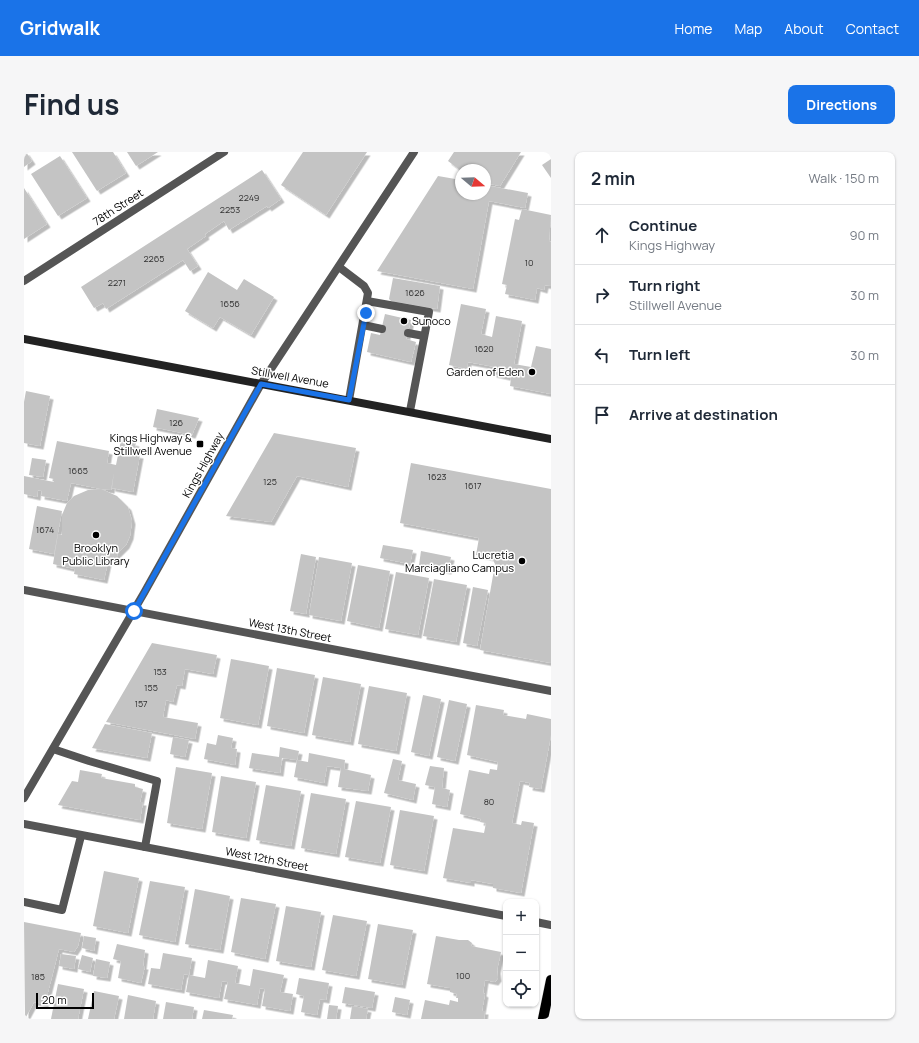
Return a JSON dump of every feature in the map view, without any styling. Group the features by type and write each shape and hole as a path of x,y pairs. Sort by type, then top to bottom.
{"main road":[{"name":"Stillwell Avenue","path":"24,339 410,411 551,439"},
{"path":"543,1019 551,980"}],"street":[{"name":"78th Street","path":"24,280 224,152"},
{"name":"Kings Highway","path":"24,798 134,611 261,384 414,152"},
{"path":"339,267 364,286 368,293 349,400"},
{"path":"367,302 429,312 410,411"},
{"path":"363,325 382,329"},
{"path":"408,333 424,336"},
{"name":"West 13th Street","path":"24,590 551,691"},
{"path":"53,749 157,781 146,847"},
{"name":"West 12th Street","path":"24,824 503,915"},
{"path":"24,902 62,910 81,836"},
{"path":"539,923 551,925"}],"building":[{"path":"24,152 26,152 32,161 24,167"},
{"path":"72,152 113,152 126,173 97,191"},
{"path":"127,152 158,152 136,166"},
{"path":"303,152 367,152 326,215 281,185"},
{"path":"454,152 521,152 500,186 491,184 491,164 455,164 455,166 448,161"},
{"path":"60,156 87,198 58,216 31,174"},
{"path":"551,159 551,178 542,165"},
{"path":"262,170 281,199 229,230 224,221 205,234 206,236 187,249 198,266 190,271 183,260 106,309 103,303 94,308 81,287"},
{"path":"438,176 455,179 455,200 491,200 491,186 528,193 525,208 489,201 473,289 377,271"},
{"path":"24,188 47,224 24,239"},
{"path":"522,209 551,215 549,241 551,242 551,286 545,285 544,290 537,288 535,300 505,294 507,285 502,284 515,219 519,220"},
{"path":"208,272 237,290 244,279 274,297 251,335 220,317 213,328 185,311"},
{"path":"393,278 440,286 437,309 391,301 389,299"},
{"path":"461,304 486,309 481,334 492,337 496,316 522,321 514,364 531,367 536,346 551,349 551,394 510,386 511,378 493,374 495,367 468,362 467,369 449,365"},
{"path":"385,314 411,320 406,339 416,342 411,362 367,352 371,333 380,335"},
{"path":"26,391 50,396 40,446 24,443 24,402"},
{"path":"157,409 199,418 192,435 153,427"},
{"path":"274,433 356,448 348,487 297,476 271,522 226,516"},
{"path":"121,440 136,443 133,454 140,455 133,492 112,488 114,472 111,490 71,483 67,501 41,496 42,491 38,490 37,497 24,494 24,476 54,482 54,479 49,478 57,441 109,451 107,463 116,465"},
{"path":"32,458 46,460 43,477 29,475"},
{"name":"Lucretia Marciagliano Campus","path":"411,463 551,489 551,663 480,650 495,564 492,558 476,555 479,538 400,523"},
{"name":"Brooklyn Public Library","path":"101,489 117,496 128,507 132,521 130,536 126,545 117,554 118,557 108,562 104,580 74,574 75,569 53,564 58,534 62,535 62,515 67,503 74,496 88,490"},
{"path":"37,506 62,511 54,554 29,549"},
{"path":"383,545 413,550 410,564 380,558"},
{"path":"421,551 451,557 448,571 419,565"},
{"path":"301,554 316,557 306,614 290,611"},
{"path":"319,557 352,563 341,621 309,615"},
{"path":"358,565 390,571 379,628 347,621"},
{"path":"396,572 429,578 418,635 385,629"},
{"path":"434,579 467,585 456,642 423,636"},
{"path":"473,587 488,590 477,646 463,643"},
{"path":"152,643 217,655 213,674 185,669 182,686 177,685 173,702 166,700 163,717 198,723 195,739 106,722"},
{"path":"231,659 269,666 258,725 220,718"},
{"path":"277,668 315,675 304,733 267,726"},
{"path":"323,677 361,684 350,742 312,735"},
{"path":"369,686 407,693 396,751 358,744"},
{"path":"423,695 441,699 429,756 411,752"},
{"path":"449,700 467,704 455,761 437,757"},
{"path":"476,705 504,710 503,715 526,719 527,714 551,719 551,735 541,789 529,787 530,783 520,781 512,823 521,825 522,821 534,823 521,893 493,888 493,884 471,880 471,883 443,878 453,828 484,833 486,823 480,822 481,819 460,814 469,770 489,774 490,769 497,770 498,762 467,755"},
{"path":"105,724 152,733 147,758 92,748"},
{"path":"218,735 233,738 231,748 237,749 235,765 204,759 207,743 216,745"},
{"path":"173,737 189,740 185,757 170,754"},
{"path":"280,747 299,751 297,760 282,758 280,773 249,768 252,753 279,757"},
{"path":"309,753 345,760 344,769 371,775 368,791 338,787 341,768 327,766 324,783 294,777 297,760 308,762"},
{"path":"393,759 402,761 398,780 416,784 413,800 384,793"},
{"path":"430,766 444,768 442,788 450,790 447,807 432,804 435,787 425,785"},
{"path":"176,767 212,773 202,829 167,823"},
{"path":"80,770 102,774 101,778 135,784 135,787 143,789 140,802 143,802 140,820 58,805 72,781 78,782"},
{"path":"221,776 256,782 246,838 212,832"},
{"path":"266,785 301,791 291,846 256,840"},
{"path":"311,793 346,799 336,854 301,848"},
{"path":"356,801 391,807 380,863 345,857"},
{"path":"400,810 434,816 424,871 390,865"},
{"path":"104,871 139,878 128,933 93,926"},
{"path":"150,881 185,887 175,942 139,935"},
{"path":"195,889 230,896 220,950 185,944"},
{"path":"241,898 276,904 265,959 231,952"},
{"path":"286,906 321,912 311,967 276,961"},
{"path":"333,915 367,921 356,976 322,970"},
{"path":"24,922 81,933 78,946 74,952 59,949 45,1004 34,1002 25,1019"},
{"path":"378,924 413,930 402,985 368,979"},
{"path":"84,936 96,938 94,951 82,948"},
{"path":"436,936 468,940 472,943 471,946 501,952 497,970 498,978 495,982 485,980 483,993 485,994 482,1011 485,1011 484,1019 421,1019 425,1000 449,1005 450,1000 458,1002 458,998 456,998 457,994 450,992 450,988 427,984"},
{"path":"117,944 145,950 143,966 145,966 141,983 118,978 121,961 113,959"},
{"path":"163,953 192,958 189,975 184,974 181,990 148,984 151,968 160,969"},
{"path":"61,954 76,956 74,969 59,966"},
{"path":"82,955 93,958 90,972 78,969"},
{"path":"96,959 110,962 107,978 93,976"},
{"path":"208,960 238,966 235,983 250,986 253,969 284,975 280,992 293,994 290,1011 262,1006 265,989 260,988 257,1005 224,999 228,982 222,981 219,998 186,992 189,975 205,978"},
{"path":"299,978 329,983 326,1000 320,999 317,1015 301,1012 304,996 296,994"},
{"path":"58,984 84,989 78,1019 51,1019"},
{"path":"345,987 375,992 372,1008 342,1003"},
{"path":"94,991 119,996 114,1019 88,1019"},
{"path":"128,995 156,1001 153,1019 124,1019"},
{"path":"395,997 410,1000 407,1015 392,1012"},
{"path":"166,1002 194,1007 192,1019 163,1019"},
{"path":"329,1005 338,1006 336,1019 327,1019"},
{"path":"352,1006 368,1009 366,1019 350,1019"},
{"path":"204,1010 233,1015 232,1019 202,1019"}],"place":[{"name":"Sunoco","path":"404,321"},
{"name":"Garden of Eden","path":"532,372"},
{"name":"Kings Highway & Stillwell Avenue","path":"200,444"},
{"name":"Brooklyn Public Library","path":"96,535"},
{"name":"Lucretia Marciagliano Campus","path":"522,561"}],"route":[{"path":"134,611 261,384 349,400 366,313"}]}
